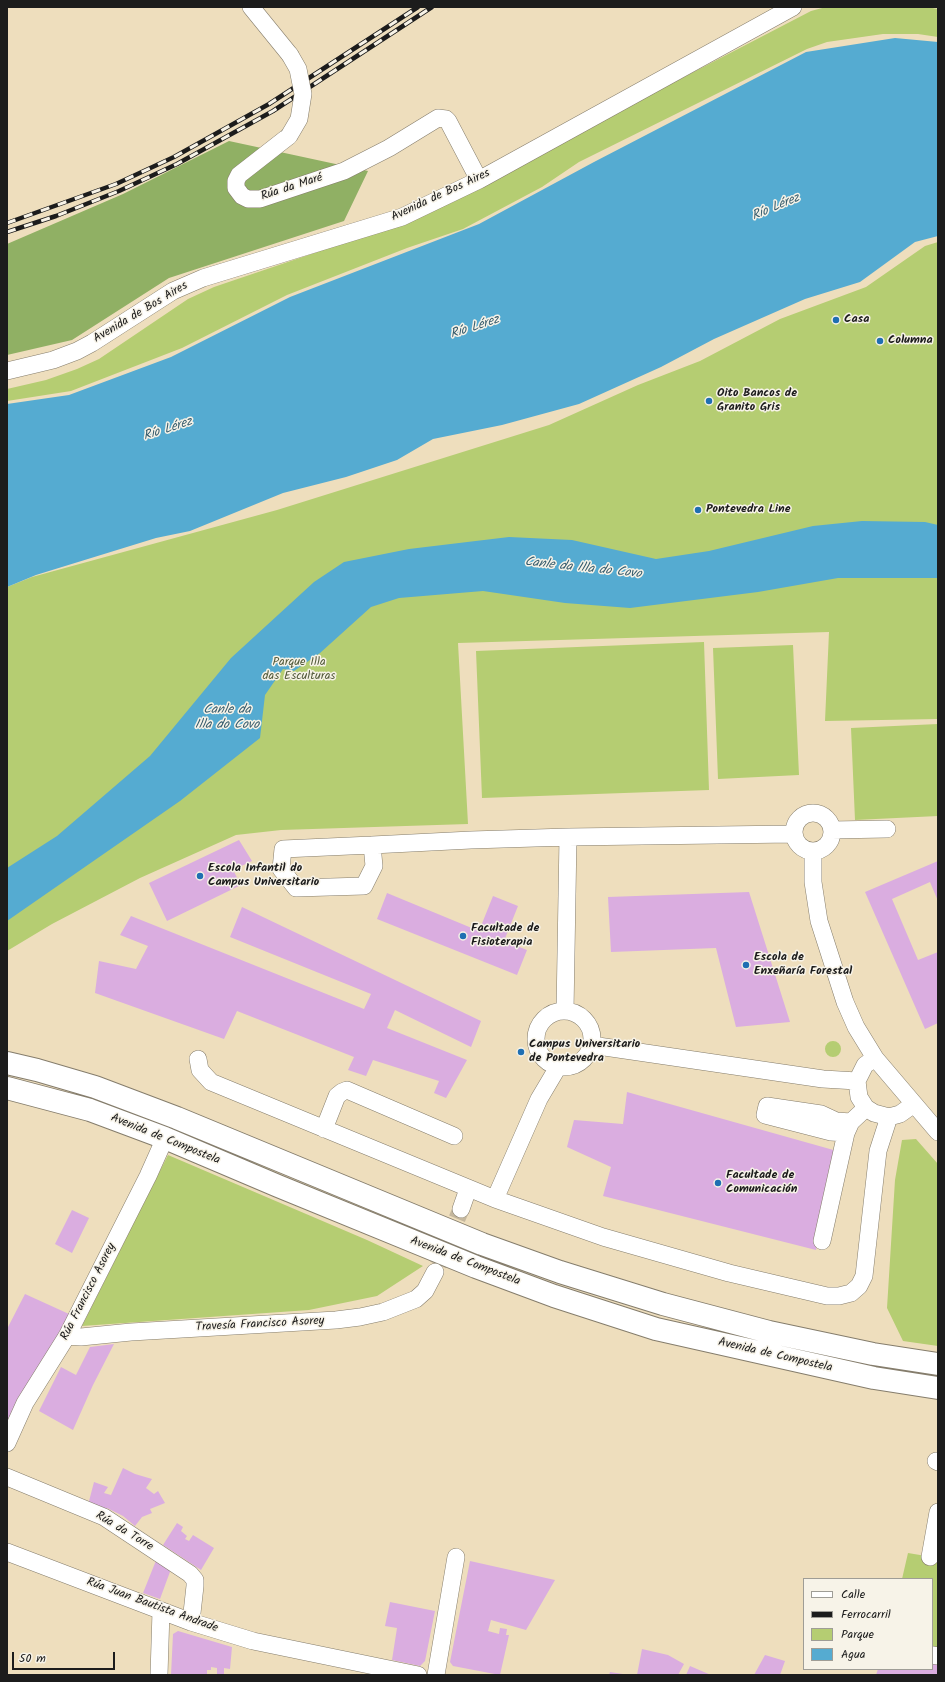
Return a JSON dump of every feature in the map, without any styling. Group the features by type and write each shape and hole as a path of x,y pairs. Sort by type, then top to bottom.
{"highway":[{"name":"Avenida de Compostela","path":"7,1063 95,1087 150,1108 482,1244 560,1272 663,1304 769,1332 874,1354 938,1364"},
{"name":"Avenida de Compostela","path":"7,1088 90,1110 165,1138 476,1267 656,1329 874,1378 938,1388"}],"street":[{"name":"Rúa da Maré","path":"251,7 290,55 298,69 303,94 299,119 289,136 239,175 236,181 236,188 242,196 248,199 260,199 344,171 388,148 433,120 442,118 448,121 479,180"},
{"name":"Avenida de Bos Aires","path":"7,371 53,360 82,348 173,291 203,278 402,217 479,180 793,7"},
{"path":"809,813 821,814 827,818 832,830 829,843 819,850 813,851 802,848 793,834 796,823 804,815 809,813"},
{"path":"832,830 888,830"},
{"path":"372,845 374,866 364,886 296,888 281,869 283,849 372,845 568,837 793,834"},
{"path":"565,1011 568,837"},
{"path":"813,851 813,882 819,921 845,1002 856,1027 875,1058 938,1132"},
{"path":"565,1011 575,1013 583,1018 589,1026 592,1036 591,1045 585,1057 575,1065 558,1067 549,1063 542,1057 537,1049 536,1035 541,1022 548,1016 556,1012 565,1011"},
{"path":"591,1045 823,1079 857,1081"},
{"path":"875,1058 865,1065 857,1081 859,1097 866,1108 874,1113 889,1116 900,1114 914,1104"},
{"path":"198,1059 200,1070 211,1082 495,1199 602,1237 721,1270 827,1296 839,1296 851,1293 859,1286 864,1276 878,1150 889,1116"},
{"path":"495,1199 539,1099 558,1067"},
{"path":"324,1129 337,1096 347,1090 454,1136"},
{"path":"822,1241 849,1127 866,1108"},
{"name":"Rúa Francisco Asorey","path":"7,1443 25,1404 67,1336 148,1176 165,1138"},
{"path":"461,1210 468,1188"},
{"name":"Travesía Francisco Asorey","path":"67,1336 81,1337 131,1332 336,1320 360,1317 389,1310 416,1300 425,1291 435,1272"},
{"name":"Rúa da Torre","path":"7,1477 104,1517 190,1574 195,1580 191,1622"},
{"path":"930,1557 938,1512"},
{"name":"Rúa Juan Bautista Andrade","path":"7,1552 191,1622 253,1641 418,1675"},
{"path":"436,1675 456,1557"},
{"path":"159,1675 161,1611"}],"green space":[{"path":"826,7 927,7 938,9 938,37 918,34 883,34 827,42 807,49 579,162 542,187 463,229 407,248 287,295 182,348 71,391 7,401 7,389 46,380 99,359 188,299 214,287 403,223 811,11"},
{"path":"229,141 368,171 344,221 169,278 72,340 7,355 7,244 123,194"},
{"name":"Parque Illa das Esculturas","path":"938,242 938,719 825,721 829,632 458,643 468,824 281,830 236,835 140,878 52,924 7,951 7,587 32,577 277,510 549,425 638,385 700,361 780,319 866,287 925,246"},
{"path":"704,642 709,790 482,798 476,651"},
{"path":"793,645 799,775 718,779 713,648"},
{"path":"938,724 938,816 855,820 851,728"},
{"path":"830,1041 836,1041 841,1046 839,1055 836,1057 830,1057 825,1052 825,1046"},
{"path":"916,1139 938,1164 938,1346 903,1341 887,1308 895,1180 902,1140"},
{"path":"168,1155 367,1240 423,1266 377,1296 309,1310 82,1326"},
{"path":"908,1553 938,1558 938,1656 933,1655 933,1578 902,1578"}],"water":[{"name":"Río Lérez","path":"895,38 938,42 938,236 915,242 860,282 805,299 714,339 661,367 579,404 502,425 433,439 397,460 346,477 283,493 190,531 156,538 36,575 7,587 7,404 69,395 171,357 290,297 479,224 594,162 806,52"},
{"name":"Canle da Illa do Covo","path":"862,521 925,522 938,525 938,578 838,578 758,592 630,608 565,603 483,591 399,598 371,607 320,653 294,671 283,669 265,695 260,738 180,801 7,921 7,868 57,836 150,756 231,658 314,582 344,562 409,549 509,537 572,540 656,559 709,551 813,526"}],"building":[{"name":"Escola Infantil do Campus Universitario","path":"239,840 252,861 233,870 241,885 167,921 149,883"},
{"path":"938,861 938,901 930,882 892,899 918,960 938,952 938,1023 925,1029 865,892"},
{"name":"Escola de Enxeñaría Forestal","path":"749,892 790,1022 736,1027 716,948 611,952 608,897"},
{"name":"Facultade de Fisioterapia","path":"387,893 479,931 493,896 518,906 504,941 527,950 517,975 377,919"},
{"path":"242,907 481,1021 471,1047 395,1010 387,1028 467,1060 446,1098 434,1093 439,1081 373,1060 366,1076 348,1070 354,1057 237,1011 224,1039 95,993 99,961 136,969 148,946 120,935 131,916 364,1009 371,994 230,937"},
{"name":"Facultade de Comunicación","path":"627,1092 837,1151 816,1250 603,1196 611,1167 567,1147 574,1120 623,1124"},
{"path":"72,1210 89,1218 72,1253 55,1244"},
{"path":"25,1294 69,1314 7,1432 7,1329"},
{"path":"114,1344 93,1385 73,1430 39,1411 61,1367 76,1375 90,1347"},
{"path":"123,1468 135,1474 152,1479 146,1488 154,1494 158,1491 165,1503 150,1509 152,1513 142,1517 135,1526 123,1516 107,1508 106,1511 88,1505 94,1482 108,1487 104,1493 111,1495"},
{"path":"177,1523 183,1527 181,1531 187,1536 185,1539 189,1541 193,1535 214,1548 201,1570 163,1545"},
{"path":"157,1558 171,1569 160,1599 143,1593"},
{"path":"470,1561 555,1580 526,1630 491,1620 488,1631 499,1634 500,1628 507,1629 506,1635 509,1635 500,1675 453,1666 450,1662"},
{"path":"390,1602 435,1611 425,1661 420,1666 392,1660 397,1628 385,1626"},
{"path":"178,1631 232,1647 230,1669 224,1668 224,1675 217,1675 217,1668 211,1667 211,1670 207,1670 207,1675 171,1675 173,1634"},
{"path":"642,1649 668,1655 684,1664 678,1675 637,1675"},
{"path":"765,1655 785,1661 780,1675 754,1675"},
{"path":"933,1662 938,1663 938,1675 876,1675 878,1670 933,1670"},
{"path":"690,1666 711,1675 686,1675"},
{"path":"610,1672 623,1674 623,1675 609,1675"}],"tunnel":[{"path":"438,1265 461,1209"}],"railway":[{"path":"7,223 116,184 174,157 269,104 418,7"},
{"path":"7,232 56,216 119,191 177,164 273,111 432,7"}],"place":[{"name":"Casa","path":"836,320"},
{"name":"Columna","path":"880,341"},
{"name":"Oito Bancos de Granito Gris","path":"709,401"},
{"name":"Pontevedra Line","path":"698,510"},
{"name":"Escola Infantil do Campus Universitario","path":"200,876"},
{"name":"Facultade de Fisioterapia","path":"463,936"},
{"name":"Escola de Enxeñaría Forestal","path":"746,965"},
{"name":"Campus Universitario de Pontevedra","path":"521,1052"},
{"name":"Facultade de Comunicación","path":"718,1183"}]}
